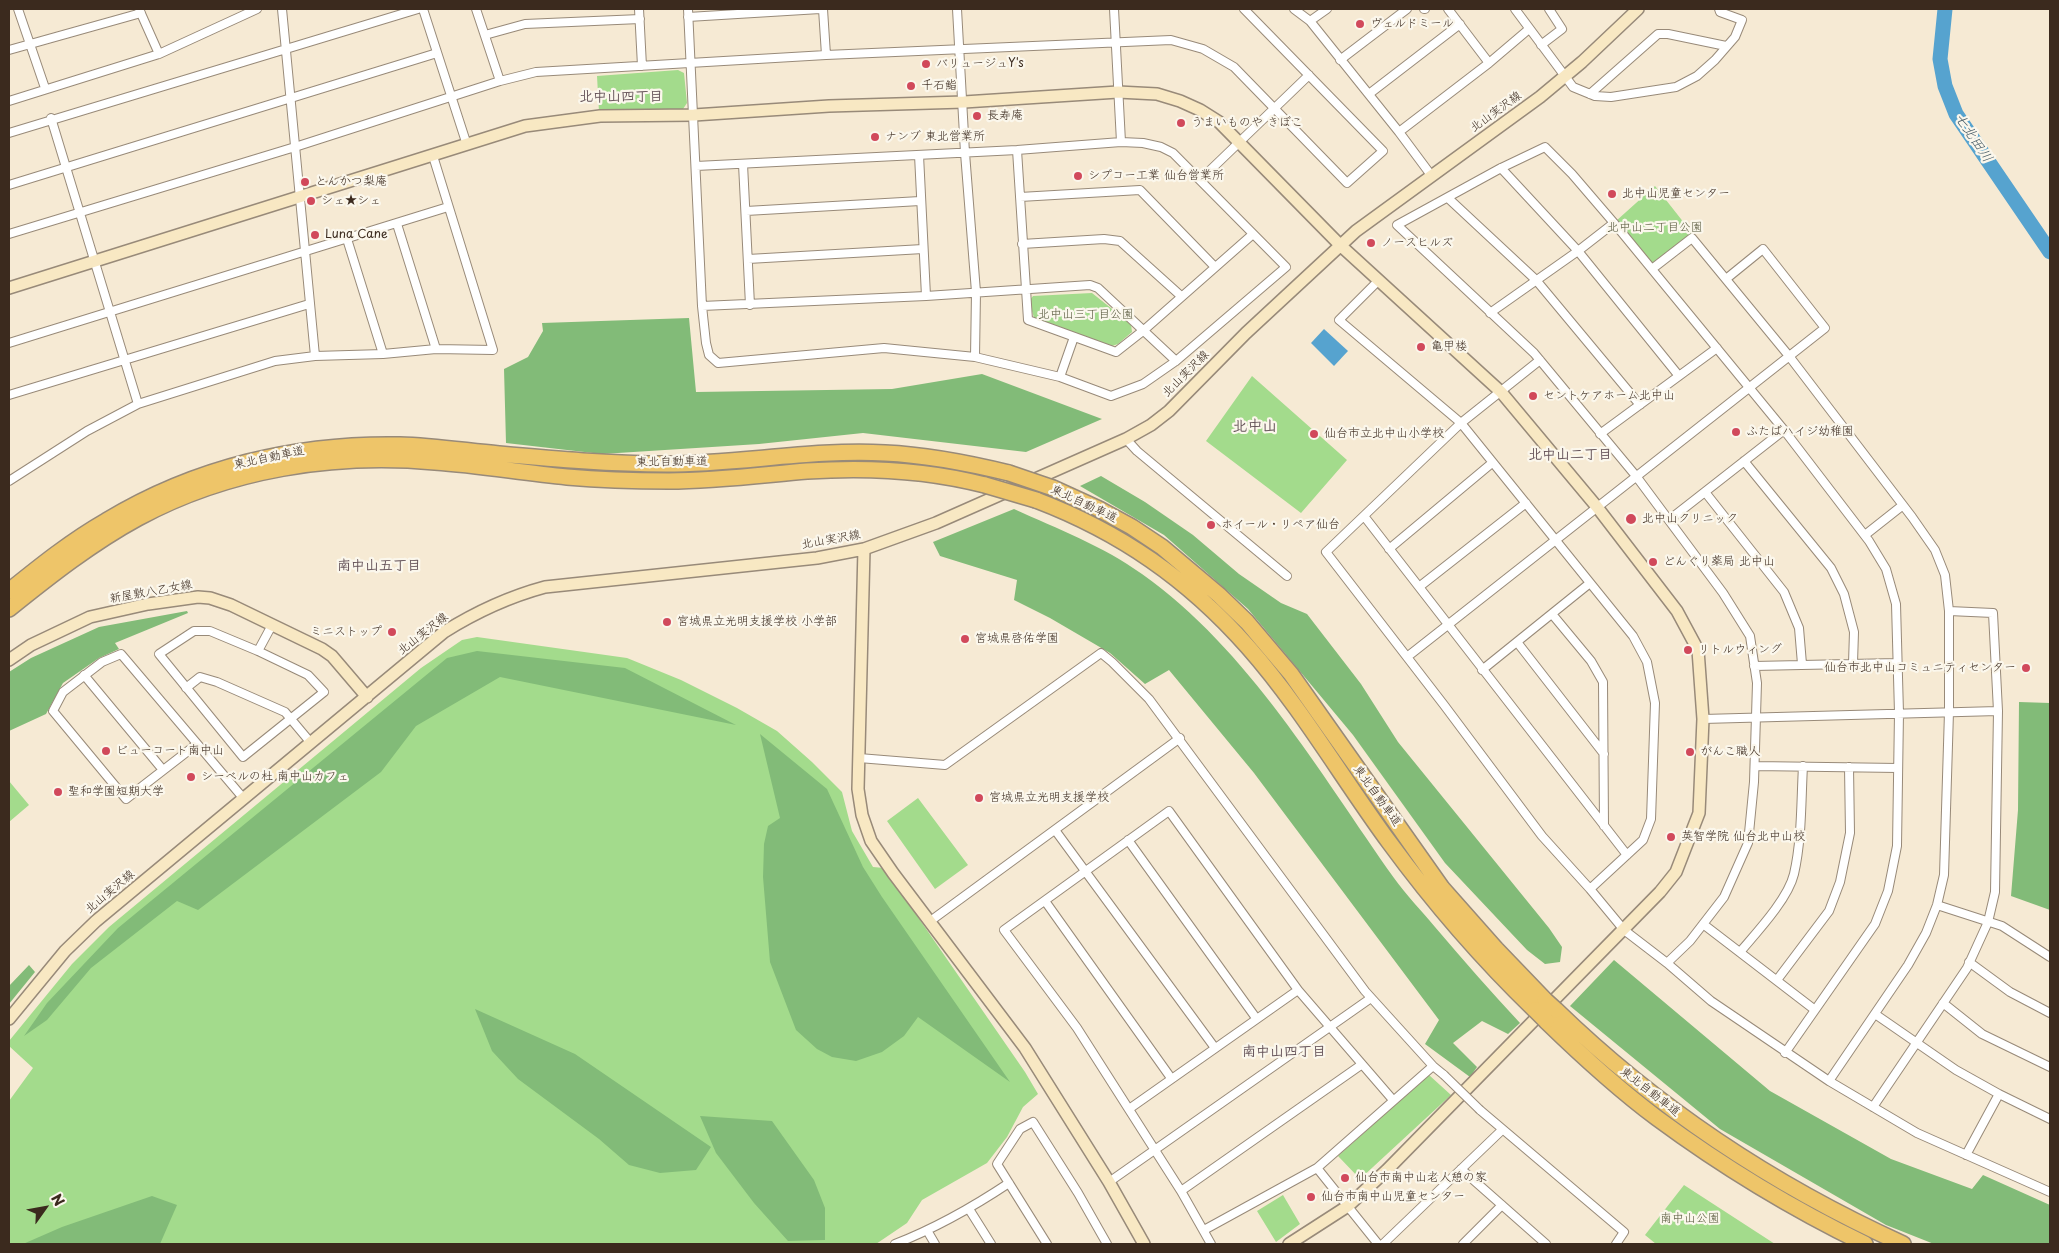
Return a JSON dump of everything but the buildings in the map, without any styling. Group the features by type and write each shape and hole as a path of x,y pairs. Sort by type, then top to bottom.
{"highway":[{"name":"東北自動車道","path":"9,591 77,539 105,521 152,496 222,468 310,450 367,445 402,445 556,459 668,464 884,452 955,460 1009,473 1053,488 1100,509 1162,547 1219,594 1247,622 1291,674 1442,888 1496,949 1545,1010 1606,1076 1657,1118 1697,1146 1742,1175 1865,1244"},
{"name":"東北自動車道","path":"9,609 86,550 158,508 227,481 286,467 317,463 368,460 426,461 568,477 644,481 709,480 809,471 876,470 928,474 985,485 1036,500 1083,519 1137,549 1172,575 1220,618 1248,647 1270,674 1389,842 1445,914 1501,978 1698,1128 1799,1191 1847,1218 1903,1244"}],"street":[{"path":"18,9 45,88"},
{"path":"9,100 159,54 257,9"},
{"path":"282,9 315,356"},
{"path":"9,132 418,9"},
{"path":"423,9 467,145"},
{"path":"476,9 500,81"},
{"path":"640,9 642,66"},
{"path":"696,166 965,153 1121,142 1143,143 1161,147 1173,153 1286,267 1176,361 1143,384 1111,396 1060,377 975,357 884,348 718,363 709,355 702,306 688,13 822,9 826,55"},
{"path":"958,9 965,153 976,292 975,357"},
{"path":"1114,9 1121,142"},
{"path":"9,234 295,147 500,81 536,72 1115,41 1171,40 1203,49 1234,67 1347,183 1383,151 1244,9"},
{"path":"1294,9 1310,21 1431,175"},
{"path":"1310,21 1327,9"},
{"path":"1340,60 1407,9"},
{"path":"1448,9 1489,63"},
{"path":"1514,9 1573,87 1590,94 1611,97 1676,87 1697,76 1735,37 1742,20 1720,12 1719,9"},
{"path":"1541,45 1562,29 1549,9"},
{"name":"北山実沢線","path":"9,1019 37,984 83,933 444,632 488,607 525,592 555,586 817,558 864,549 936,523 1126,439 1151,425 1169,411 1246,333 1340,245 1565,76 1638,9"},
{"path":"9,50 140,11 159,54"},
{"path":"485,35 525,24 640,19"},
{"path":"1369,94 1460,24"},
{"path":"1399,132 1489,63 1529,29"},
{"path":"1590,94 1658,34 1668,34 1726,46"},
{"path":"9,185 437,53"},
{"path":"1200,180 1309,75"},
{"path":"9,288 525,126 555,121 600,116 694,115 828,106 964,102 1118,92 1157,94 1180,100 1219,122 1340,245 1501,392 1597,507 1677,611 1698,650 1703,719 1699,813 1676,872 1624,930 1387,1170 1348,1206 1289,1244"},
{"path":"51,118 138,404"},
{"path":"1667,963 1690,941 1724,897 1748,843 1754,766 1757,682 1750,636 1723,593 1636,476 1540,360 1396,224 1448,198 1501,168 1545,147 1572,174 1652,269 1784,430 1865,535 1886,569 1896,604 1900,713 1897,846 1888,891 1875,924 1785,1053"},
{"path":"1017,150 1022,244 1028,290 1028,320 1074,338 1116,352 1144,330 1253,234"},
{"path":"919,155 926,296"},
{"path":"9,479 87,431 138,404 275,362 315,356 383,354 436,349 492,350 433,156"},
{"path":"743,164 750,305"},
{"path":"1501,168 1578,251 1680,376"},
{"path":"1020,197 1140,190 1215,267"},
{"path":"1448,198 1536,280 1640,405"},
{"path":"746,211 920,201"},
{"path":"9,342 448,207"},
{"path":"1490,313 1578,251 1614,223"},
{"path":"397,224 436,349"},
{"path":"1652,269 1692,238 1788,356 1902,505 1935,550 1945,575 1949,610 1949,712 1944,875 1937,905 1926,933 1908,965 1829,1081"},
{"path":"347,239 383,354"},
{"path":"1022,244 1104,239 1120,241 1181,296"},
{"path":"748,258 923,249"},
{"path":"1407,657 1825,328 1763,249 1726,279"},
{"path":"1378,280 1340,320 1461,424 1633,636 1646,662 1655,703 1652,819 1643,840 1628,856 1590,889"},
{"path":"702,306 926,296 1090,285 1098,288 1176,361"},
{"path":"9,395 309,304"},
{"path":"1060,377 1074,338"},
{"path":"1600,434 1717,348"},
{"path":"1540,360 1461,424 1326,552 1542,836 1624,930 1711,1000 1785,1053 1829,1081 1917,1133 2050,1192"},
{"path":"1669,520 1784,430"},
{"path":"1126,439 1136,451 1287,576"},
{"path":"1744,461 1831,568 1844,594 1854,632 1853,663"},
{"path":"1389,549 1492,463"},
{"path":"1705,492 1784,592 1799,628 1802,664"},
{"path":"1418,587 1526,504"},
{"path":"1865,535 1902,505"},
{"path":"1364,516 1628,856"},
{"path":"864,549 858,788 862,815 871,841 929,922 1025,1048 1109,1182 1144,1244"},
{"path":"1482,670 1590,583"},
{"name":"新屋敷八乙女線","path":"9,660 31,645 90,617 188,598 210,598 219,600 306,640 332,656 367,697"},
{"path":"1873,1107 1970,962 1988,922 1995,892 1998,711 1993,613 1949,610"},
{"path":"1552,614 1591,661 1603,682 1604,826"},
{"path":"258,651 272,625"},
{"path":"210,631 258,651 308,675 324,692 243,757 159,654 194,632 210,631"},
{"path":"1517,642 1604,754"},
{"path":"859,758 945,765 1101,653 1149,698 1371,998 1433,1066 1480,1110 1624,1232 1616,1244"},
{"path":"197,744 126,800 53,711 63,692 102,662 121,654 244,799"},
{"path":"1754,666 1897,663"},
{"path":"84,675 162,770"},
{"path":"186,688 200,677 285,712 311,744"},
{"path":"1703,719 1998,711"},
{"path":"929,922 1180,738"},
{"path":"1754,766 1898,768"},
{"path":"1740,952 1780,902 1794,875 1803,766"},
{"path":"1776,980 1829,911 1840,882 1850,832 1849,767"},
{"path":"1211,1244 1180,1191 1077,1028 1004,930 1169,811 1298,990 1393,1100"},
{"path":"1055,830 1215,1048"},
{"path":"1128,840 1256,1018"},
{"path":"1045,901 1171,1078"},
{"path":"1937,905 2002,926 2050,957"},
{"path":"1703,924 1815,1010"},
{"path":"1970,962 2010,992 2050,1013"},
{"path":"1129,1109 1298,990"},
{"path":"1109,1182 1371,998"},
{"path":"1943,1003 1982,1034 2050,1066"},
{"path":"1875,1014 1956,1070 2050,1119"},
{"path":"1180,1191 1361,1065"},
{"path":"1204,1230 1317,1168 1433,1066"},
{"path":"1966,1155 1999,1094"},
{"path":"1047,1244 997,1164 1020,1129 1033,1122 1078,1193 1107,1244"},
{"path":"1383,1244 1502,1130"},
{"path":"1317,1168 1378,1244"},
{"path":"1461,1169 1545,1244"},
{"path":"896,1244 928,1232 969,1209 1009,1183"},
{"path":"1463,1244 1502,1205"},
{"path":"969,1209 991,1244"},
{"path":"928,1232 935,1244"}],"green space":[{"path":"678,70 684,73 687,103 683,109 599,112 597,76"},
{"name":"北中山二丁目公園","path":"1655,186 1692,233 1656,263 1649,262 1616,221"},
{"name":"北中山三丁目公園","path":"1092,293 1131,324 1132,332 1118,344 1112,346 1035,321 1029,301 1033,296"},
{"path":"689,318 696,392 892,389 982,374 1102,419 1026,452 863,433 759,444 602,454 506,443 504,369 528,357 543,331 542,323"},
{"path":"1252,376 1347,460 1301,513 1206,441"},
{"path":"1101,476 1145,502 1193,535 1239,574 1281,603 1307,614 1361,684 1398,742 1549,928 1562,947 1560,962 1545,964 1527,950 1445,863 1353,735 1248,609 1164,535 1080,486"},
{"path":"1014,509 1096,546 1142,574 1180,605 1216,639 1249,676 1310,755 1399,884 1520,1023 1508,1034 1482,1021 1453,1043 1477,1067 1470,1077 1425,1044 1439,1020 1254,773 1169,670 1145,684 1110,653 1050,618 1014,600 1017,580 940,556 933,542"},
{"path":"187,611 188,613 115,643 119,649 99,658 63,683 46,714 9,731 9,672 31,658 99,627"},
{"path":"477,637 627,658 681,680 737,708 777,731 842,792 852,831 873,867 884,868 1025,1072 1038,1094 1023,1107 1007,1137 987,1163 922,1200 907,1223 876,1244 9,1244 9,1101 33,1068 9,1046 9,1041 72,964 109,927 421,668 462,640"},
{"path":"477,651 625,668 736,725 500,677 416,726 381,772 198,910 177,901 91,968 47,1020 24,1036 47,1003 118,928 447,658"},
{"path":"2019,702 2050,703 2050,910 2011,896 2018,810"},
{"path":"760,734 827,789 863,867 1010,1082 918,1017 904,1036 882,1052 856,1061 832,1057 817,1049 796,1030 770,962 763,877 764,844 768,826 780,818"},
{"path":"9,781 29,805 9,822"},
{"path":"918,798 968,865 935,889 887,821"},
{"path":"1614,960 1770,1091 1891,1159 1972,1189 1983,1175 2050,1205 2050,1244 1934,1244 1886,1225 1720,1129 1570,1006"},
{"path":"29,965 35,972 9,1004 9,986"},
{"path":"475,1009 575,1054 711,1147 696,1170 660,1173 629,1165 599,1139 518,1079 492,1051"},
{"path":"1429,1075 1451,1095 1360,1179 1338,1156"},
{"path":"700,1116 772,1121 814,1180 825,1208 825,1240 788,1241 754,1203 716,1153"},
{"name":"南中山公園","path":"1684,1185 1775,1244 1656,1244 1645,1235"},
{"path":"1283,1195 1300,1224 1276,1242 1257,1211"},
{"path":"152,1196 177,1205 160,1244 23,1244 62,1227"}],"water":[{"path":"1324,329 1348,351 1334,366 1311,343"}],"waterway":[{"name":"七北田川","path":"1945,9 1940,59 1945,86 1956,114 2050,252"}],"place":[{"name":"ヴェルドミール","path":"1360,24"},
{"name":"バリュージュY's","path":"926,64"},
{"name":"千石鮨","path":"911,86"},
{"name":"長寿庵","path":"977,116"},
{"name":"うまいものや きぼこ","path":"1181,123"},
{"name":"ナンブ 東北営業所","path":"875,137"},
{"name":"シプコー工業 仙台営業所","path":"1078,176"},
{"name":"とんかつ梨庵","path":"305,182"},
{"name":"北中山児童センター","path":"1612,194"},
{"name":"シェ★シェ","path":"311,201"},
{"name":"Luna Cane","path":"315,235"},
{"name":"ノースヒルズ","path":"1371,243"},
{"name":"亀甲楼","path":"1421,347"},
{"name":"セントケアホーム北中山","path":"1533,396"},
{"name":"ふたばハイジ幼稚園","path":"1736,432"},
{"name":"仙台市立北中山小学校","path":"1314,434"},
{"name":"北中山クリニック","path":"1631,519"},
{"name":"ホイール・リペア仙台","path":"1211,525"},
{"name":"どんぐり薬局 北中山","path":"1653,562"},
{"name":"宮城県立光明支援学校 小学部","path":"667,622"},
{"name":"ミニストップ","path":"392,632"},
{"name":"宮城県啓佑学園","path":"965,639"},
{"name":"リトルウィング","path":"1688,650"},
{"name":"仙台市北中山コミュニティセンター","path":"2026,668"},
{"name":"ビューコート南中山","path":"106,751"},
{"name":"がんこ職人","path":"1690,752"},
{"name":"シーベルの杜 南中山カフェ","path":"191,777"},
{"name":"聖和学園短期大学","path":"58,792"},
{"name":"宮城県立光明支援学校","path":"979,798"},
{"name":"英智学院 仙台北中山校","path":"1671,837"},
{"name":"仙台市南中山老人憩の家","path":"1345,1178"},
{"name":"仙台市南中山児童センター","path":"1311,1197"}],"district":[{"name":"北中山四丁目","path":"621,97"},
{"name":"北中山","path":"1255,427"},
{"name":"北中山二丁目","path":"1570,455"},
{"name":"南中山五丁目","path":"379,566"},
{"name":"南中山四丁目","path":"1284,1052"}]}
